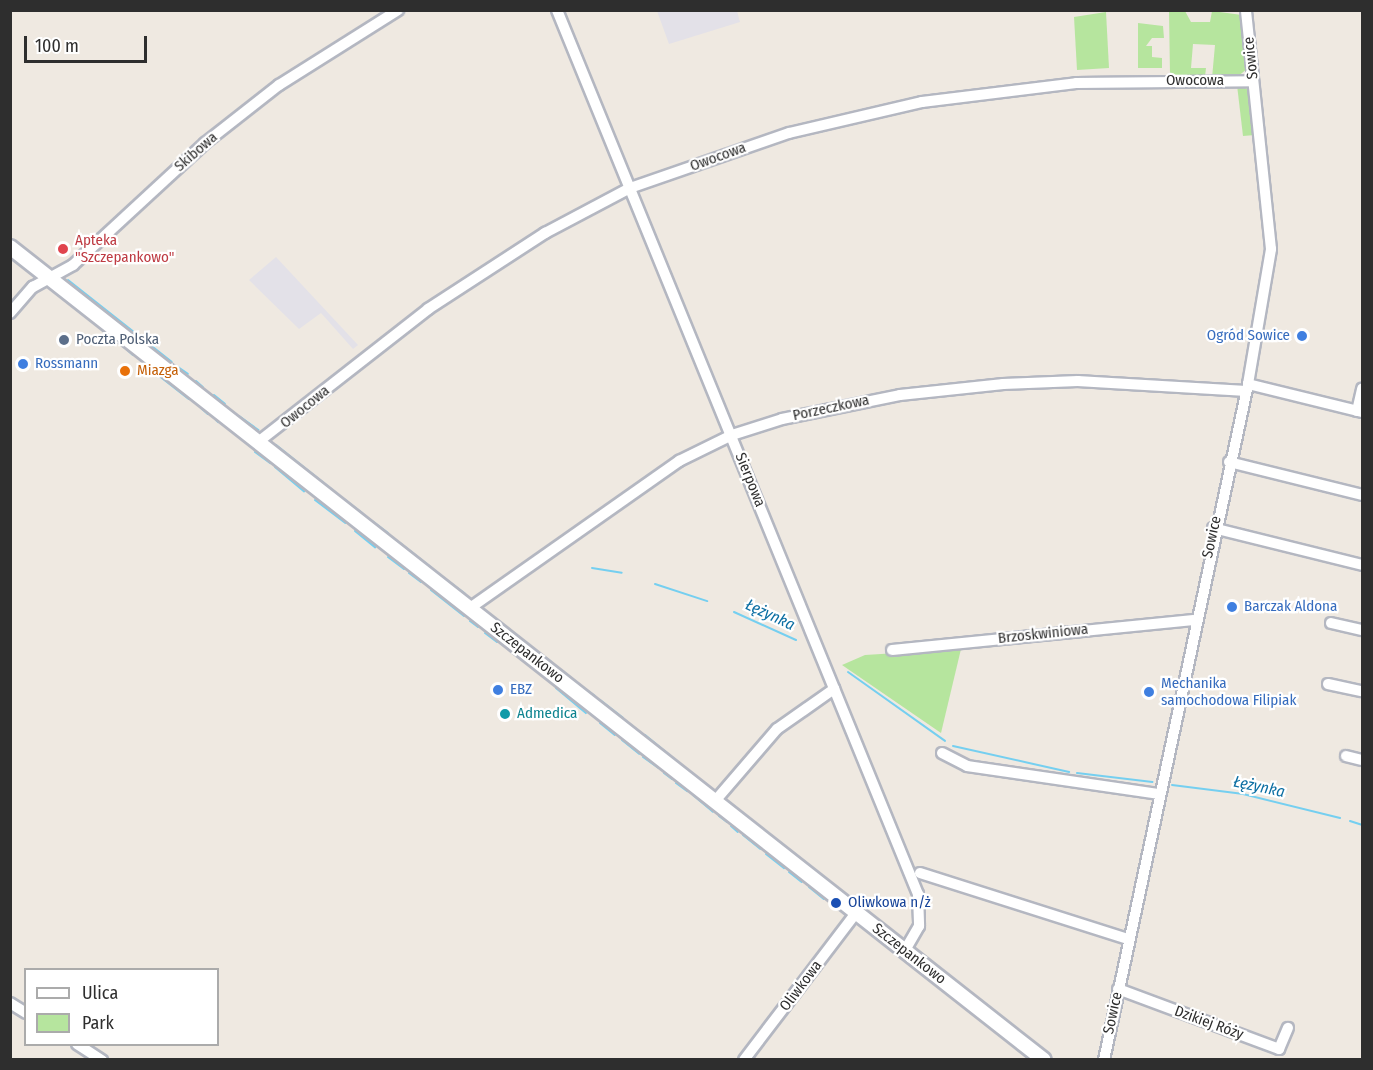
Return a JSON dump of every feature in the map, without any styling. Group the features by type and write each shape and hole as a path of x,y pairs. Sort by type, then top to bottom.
{"street":[{"name":"Skibowa","path":"10,313 48,276 73,265 206,143 279,86 398,10"},
{"name":"Sierpowa","path":"557,10 918,894 920,926 905,950"},
{"name":"Sowice","path":"1104,1059 1213,528 1247,388 1272,236 1246,10"},
{"name":"Owocowa","path":"258,442 428,309 545,233 630,188 789,133 936,100 1100,81 1253,81"},
{"name":"Szczepankowo","path":"10,247 1044,1059"},
{"name":"Porzeczkowa","path":"470,608 639,486 732,435 837,406 937,389 1078,381 1247,388 1360,412"},
{"path":"1360,412 1362,389"},
{"path":"1229,462 1362,495"},
{"path":"1213,528 1362,565"},
{"name":"Brzoskwiniowa","path":"892,650 1194,620"},
{"path":"1331,623 1362,630"},
{"path":"1328,684 1362,691"},
{"path":"715,801 777,729 834,689"},
{"path":"942,753 967,766 1158,794"},
{"path":"1346,756 1362,760"},
{"path":"920,873 1128,939"},
{"name":"Oliwkowa","path":"744,1059 856,913"},
{"name":"Dzikiej Róży","path":"1118,989 1279,1049 1288,1028"},
{"path":"10,1003 24,1012"},
{"path":"80,1046 102,1059"}],"shaded area":[{"path":"657,11 737,11 740,22 669,44"},
{"path":"276,257 358,345 353,349 321,313 299,329 249,280"}],"green space":[{"path":"1169,11 1185,11 1191,22 1210,22 1212,11 1242,15 1248,68 1236,78 1212,78 1215,45 1193,44 1191,68 1206,68 1205,77 1170,75"},
{"path":"1106,12 1109,68 1077,70 1074,17"},
{"path":"1138,23 1163,26 1164,38 1152,38 1146,46 1152,46 1152,57 1162,58 1162,68 1138,68"},
{"path":"1237,85 1250,90 1255,135 1243,136"},
{"path":"961,649 941,733 842,665 865,655"}],"waterway":[{"path":"68,280 172,362"},
{"path":"102,330 108,335"},
{"path":"123,346 133,355"},
{"path":"178,367 188,374"},
{"path":"158,375 189,399"},
{"path":"196,381 203,387"},
{"path":"214,395 225,404"},
{"path":"201,408 208,414"},
{"path":"239,416 258,430"},
{"path":"276,445 335,492"},
{"path":"255,452 270,463"},
{"path":"275,467 304,491"},
{"path":"344,499 362,513"},
{"path":"315,500 345,523"},
{"path":"372,521 388,533"},
{"path":"355,531 375,547"},
{"path":"400,543 433,569"},
{"path":"388,557 404,569"},
{"name":"Łężynka","path":"592,568 622,573"},
{"path":"409,573 421,582"},
{"path":"440,575 465,594"},
{"name":"Łężynka","path":"655,584 707,601"},
{"path":"431,590 464,616"},
{"path":"483,610 524,641"},
{"name":"Łężynka","path":"734,612 796,640"},
{"path":"470,621 478,627"},
{"path":"485,633 497,642"},
{"path":"530,646 551,662"},
{"path":"557,667 569,676"},
{"name":"Łężynka","path":"848,672 945,741"},
{"path":"575,682 595,696"},
{"path":"556,688 586,713"},
{"path":"600,700 623,718"},
{"path":"600,723 615,735"},
{"path":"631,725 638,731"},
{"path":"645,735 678,762"},
{"path":"622,740 639,754"},
{"name":"Łężynka","path":"953,746 1069,772"},
{"path":"643,757 659,768"},
{"path":"684,767 714,791"},
{"path":"664,773 672,779"},
{"name":"Łężynka","path":"1077,773 1152,782"},
{"path":"676,783 687,791"},
{"name":"Łężynka","path":"1172,785 1243,794 1340,818"},
{"path":"693,795 713,812"},
{"path":"725,799 739,810"},
{"path":"719,816 727,822"},
{"name":"Łężynka","path":"1350,821 1362,825"},
{"path":"731,826 738,832"},
{"path":"743,835 760,849"},
{"path":"766,854 784,868"},
{"path":"789,872 802,882"},
{"path":"809,887 824,899"}],"place":[{"name":"Apteka \"Szczepankowo\"","path":"63,249"},
{"name":"Ogród Sowice","path":"1302,336"},
{"name":"Poczta Polska","path":"64,340"},
{"name":"Rossmann","path":"23,364"},
{"name":"Miazga","path":"125,371"},
{"name":"Barczak Aldona","path":"1232,607"},
{"name":"EBZ","path":"498,690"},
{"name":"Mechanika samochodowa Filipiak","path":"1149,692"},
{"name":"Admedica","path":"505,714"},
{"name":"Oliwkowa n/ż","path":"836,903"}]}
